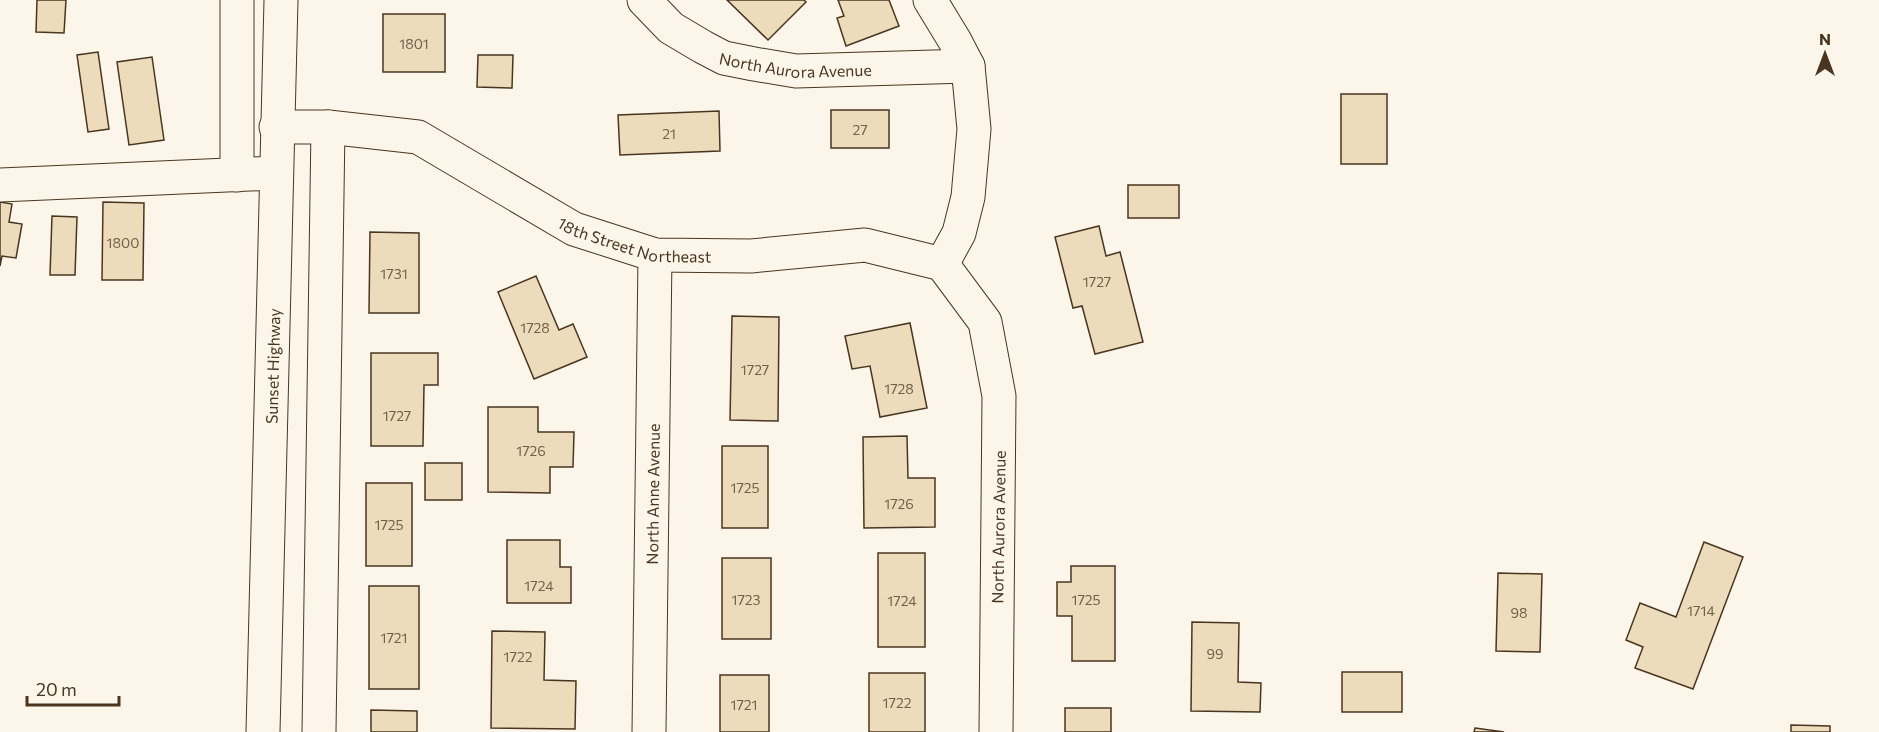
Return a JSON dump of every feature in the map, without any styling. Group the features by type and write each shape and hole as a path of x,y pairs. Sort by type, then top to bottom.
{"main road":[{"path":"237,0 237,175"},
{"name":"Sunset Highway","path":"263,732 280,0"},
{"name":"North Aurora Avenue","path":"644,0 671,28 724,58 796,71 968,66"},
{"path":"930,0 968,66 974,129 968,197 959,233 942,264"},
{"name":"18th Street Northeast","path":"276,127 328,127 418,137 573,229 655,255 751,256 865,245 942,264"},
{"path":"319,732 328,127"},
{"path":"0,185 275,172"},
{"name":"North Anne Avenue","path":"649,732 655,255"},
{"name":"North Aurora Avenue","path":"942,264 985,322 999,396 996,732"}],"building":[{"path":"37,0 66,0 64,33 36,32"},
{"path":"727,0 804,0 806,2 768,40"},
{"path":"838,0 889,0 899,26 846,46 837,18 844,16"},
{"path":"383,14 445,14 445,72 383,72"},
{"path":"98,52 109,129 88,132 77,55"},
{"path":"478,55 513,55 512,88 477,87"},
{"path":"152,57 164,140 129,145 117,62"},
{"path":"1341,94 1387,94 1387,164 1341,164"},
{"path":"831,110 889,110 889,148 831,148"},
{"path":"719,111 720,151 620,155 618,115"},
{"path":"1128,185 1179,185 1179,218 1128,218"},
{"path":"0,202 12,204 9,222 22,224 16,258 2,256 0,266"},
{"path":"103,202 144,203 143,280 102,280"},
{"path":"52,216 77,217 75,275 50,275"},
{"path":"1099,226 1106,256 1120,252 1143,342 1095,354 1082,306 1073,308 1055,237"},
{"path":"370,232 419,233 419,313 369,313"},
{"path":"536,276 559,330 573,324 587,357 534,379 498,292"},
{"path":"732,316 779,317 778,421 730,420"},
{"path":"910,323 927,408 880,417 870,366 852,369 845,336"},
{"path":"371,353 438,353 438,385 424,385 423,446 371,446"},
{"path":"488,407 538,407 538,432 574,432 573,467 550,467 550,493 488,492"},
{"path":"907,436 908,478 935,478 935,527 864,528 863,437"},
{"path":"722,446 768,446 768,528 722,528"},
{"path":"425,463 462,463 462,500 425,500"},
{"path":"366,483 412,483 412,566 366,566"},
{"path":"507,540 560,540 560,567 571,567 571,603 507,603"},
{"path":"1704,542 1743,557 1693,689 1635,668 1643,647 1626,640 1640,603 1676,617"},
{"path":"878,553 925,553 925,647 878,647"},
{"path":"722,558 771,558 771,639 722,639"},
{"path":"1071,566 1115,566 1115,661 1072,661 1072,616 1057,616 1057,582 1071,582"},
{"path":"1498,573 1542,574 1540,652 1496,651"},
{"path":"369,586 419,586 419,689 369,689"},
{"path":"1192,622 1239,623 1238,682 1261,683 1260,712 1191,711"},
{"path":"492,631 545,632 544,680 576,681 575,729 491,728"},
{"path":"1342,672 1402,672 1402,712 1342,712"},
{"path":"869,673 925,673 925,732 869,732"},
{"path":"720,675 769,675 769,732 720,732"},
{"path":"1065,708 1111,708 1111,732 1065,732"},
{"path":"371,710 417,711 417,732 371,732"},
{"path":"1791,725 1830,726 1830,732 1791,732"},
{"path":"1475,728 1504,732 1474,732"}]}
